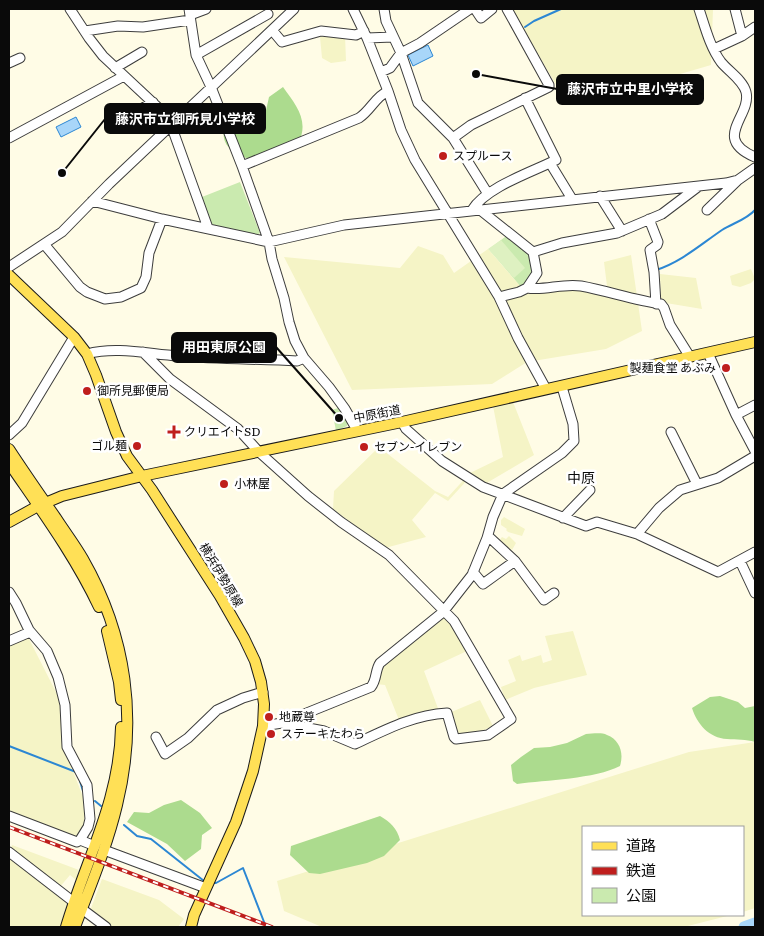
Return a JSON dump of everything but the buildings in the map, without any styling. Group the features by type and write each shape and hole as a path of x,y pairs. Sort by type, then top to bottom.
{"main road":[{"name":"横浜伊勢原線","path":"9,275 74,337 87,354 121,443 180,532 244,638 255,661 264,704 263,726 257,756 243,805 194,915 191,927"},
{"name":"中原街道","path":"9,522 42,504 62,496 142,476 402,422 755,342"},
{"path":"9,449 42,504"},
{"path":"9,463 82,558 95,582 116,637 126,678 128,741 124,775 117,806 99,848 78,906 66,927"},
{"path":"75,927 78,906"}],"street":[{"path":"70,9 95,47 165,114 171,125 208,228"},
{"path":"85,31 118,26 143,27 206,9"},
{"path":"353,9 366,35 401,130 412,154 499,297 518,338 546,389"},
{"path":"384,9 386,21 401,53 418,103 453,138 488,194"},
{"path":"381,72 390,68 401,53 420,43 470,9"},
{"path":"475,9 481,18 492,9"},
{"path":"453,138 470,125 549,88 507,9"},
{"path":"699,9 714,50 722,63 751,93 734,133 743,150 755,157"},
{"path":"735,9 742,36"},
{"path":"9,267 62,232 291,10"},
{"path":"196,55 266,12 282,42 321,31 393,37"},
{"path":"190,15 196,55 211,87 242,166 269,242 272,259 284,298 288,322 295,341 304,358 329,387 357,430"},
{"path":"714,50 755,27"},
{"path":"115,68 142,52"},
{"path":"9,63 20,58"},
{"path":"9,138 124,76"},
{"path":"242,166 359,118 368,112 380,96 388,91"},
{"path":"476,210 479,201 488,194 556,160 526,98"},
{"path":"116,124 153,102"},
{"path":"550,163 572,199"},
{"path":"707,210 738,180 755,168"},
{"path":"92,201 162,219 269,242 344,224 700,186 738,180"},
{"path":"533,252 562,243 603,237 622,231 662,214 700,186"},
{"path":"600,196 622,231"},
{"path":"476,210 533,252 537,273 527,288 499,297"},
{"path":"44,244 80,287 87,292 105,299 121,298 136,291 145,283 149,253 162,219"},
{"path":"650,219 658,242 650,250 654,272 656,304"},
{"path":"527,288 536,290 566,285 581,286 661,304 670,325 690,357"},
{"path":"9,435 22,422 74,337"},
{"path":"87,354 98,351 297,361 304,358"},
{"path":"143,352 170,379 238,429 308,496 389,556 454,621 511,719 488,734 456,739 447,713 430,714 413,718 355,744 324,730 282,723"},
{"path":"708,353 736,415 755,451"},
{"path":"263,726 282,723 371,687 376,678 377,667 380,663 443,612 473,572 503,494 562,453 574,442 574,424 562,387"},
{"path":"736,415 755,405"},
{"path":"402,422 406,429 442,461 483,487 563,518 586,526 597,522 637,534 718,572 755,552"},
{"path":"671,432 697,484"},
{"path":"637,534 659,508 680,490 718,478 755,456"},
{"path":"563,518 590,490"},
{"path":"488,536 515,561 544,600 554,593"},
{"path":"473,572 483,584 515,561"},
{"path":"740,561 755,593"},
{"path":"9,592 30,632 47,652 58,677 64,705 67,747 87,785 90,819 88,828 80,840"},
{"path":"9,641 30,632"},
{"path":"156,737 165,754 188,738 217,710 243,698 263,692"},
{"path":"9,816 78,842 80,840 208,884"},
{"path":"9,852 106,927"}],"green space":[{"path":"512,9 713,9 711,65 646,84 596,90 563,97"},
{"path":"323,34 345,35 346,61 331,63 322,58 320,37"},
{"path":"283,87 297,107 302,121 303,128 298,144 258,159 240,156 231,150 224,138 225,123 243,119 256,123 265,115 269,97"},
{"path":"240,182 260,233 257,235 211,224 202,197"},
{"path":"509,234 529,252 535,273 524,287 521,287 489,249"},
{"path":"501,240 525,268 514,278 488,249"},
{"path":"418,246 443,255 454,273 488,249 522,288 543,287 608,294 604,262 631,255 642,331 606,349 527,362 492,384 352,390 284,257 400,268"},
{"path":"751,269 755,279 751,283 740,287 732,285 730,276"},
{"path":"660,274 696,278 702,309 661,301"},
{"path":"513,402 534,455 485,484 471,476 448,501 435,493 412,520 426,537 385,548 333,509 334,491 379,447 435,491 448,497 470,473 503,457 493,406"},
{"path":"338,408 348,422 347,426 336,431 332,410"},
{"path":"504,517 525,529 522,536 508,532 501,525 501,520"},
{"path":"509,536 516,543 512,550 499,541 502,537 506,539"},
{"path":"446,616 467,651 424,671 439,711 399,720 385,685 376,684 379,668 410,639"},
{"path":"573,631 587,675 534,688 505,700 501,687 516,681 508,660 520,655 522,661 541,655 543,663 552,660 545,636"},
{"path":"9,638 29,639 59,698 64,748 83,797 85,828 77,840 9,812"},
{"path":"720,696 738,702 745,708 755,706 755,742 721,738 709,733 701,725 692,708 710,697"},
{"path":"480,700 493,726 477,733 456,735 449,713"},
{"path":"586,734 605,734 615,740 621,752 620,766 597,774 570,778 517,784 513,781 511,765 534,748 567,743"},
{"path":"755,742 755,908 744,912 744,826 582,826 582,916 727,916 684,927 322,927 284,911 277,881 689,752"},
{"path":"181,800 200,813 212,828 202,835 201,849 185,861 167,844 127,822 134,812 149,813 164,805"},
{"path":"380,816 393,826 400,840 384,856 367,863 320,874 309,873 290,855 291,846"},
{"path":"12,845 79,870 76,880 70,875 59,888 10,850"},
{"path":"9,856 68,901 60,927 9,927"},
{"path":"102,879 159,900 184,919 178,927 111,927 90,911"}],"water":[{"path":"428,45 433,56 413,66 408,55"},
{"path":"76,117 81,127 61,137 56,127"}],"waterway":[{"path":"525,27 561,9"},
{"path":"656,270 682,258 755,210"},
{"path":"9,746 76,772"},
{"path":"80,781 83,791"},
{"path":"95,801 101,806"},
{"path":"124,825 137,836 151,839 204,881"},
{"path":"213,883 243,868 266,927"},
{"path":"744,927 755,923"}],"railway":[{"path":"9,827 272,927"}],"place":[{"name":"藤沢市立中里小学校","path":"476,74"},
{"name":"スプルース","path":"443,156"},
{"name":"藤沢市立御所見小学校","path":"62,173"},
{"name":"製麺食堂 あぶみ","path":"726,368"},
{"name":"御所見郵便局","path":"87,391"},
{"name":"用田東原公園","path":"339,418"},
{"name":"クリエイトSD","path":"174,432"},
{"name":"ゴル麺","path":"137,446"},
{"name":"セブン-イレブン","path":"364,447"},
{"name":"小林屋","path":"224,484"},
{"name":"地蔵尊","path":"269,717"},
{"name":"ステーキたわら","path":"271,734"}],"district":[{"name":"中原","path":"581,478"}]}
